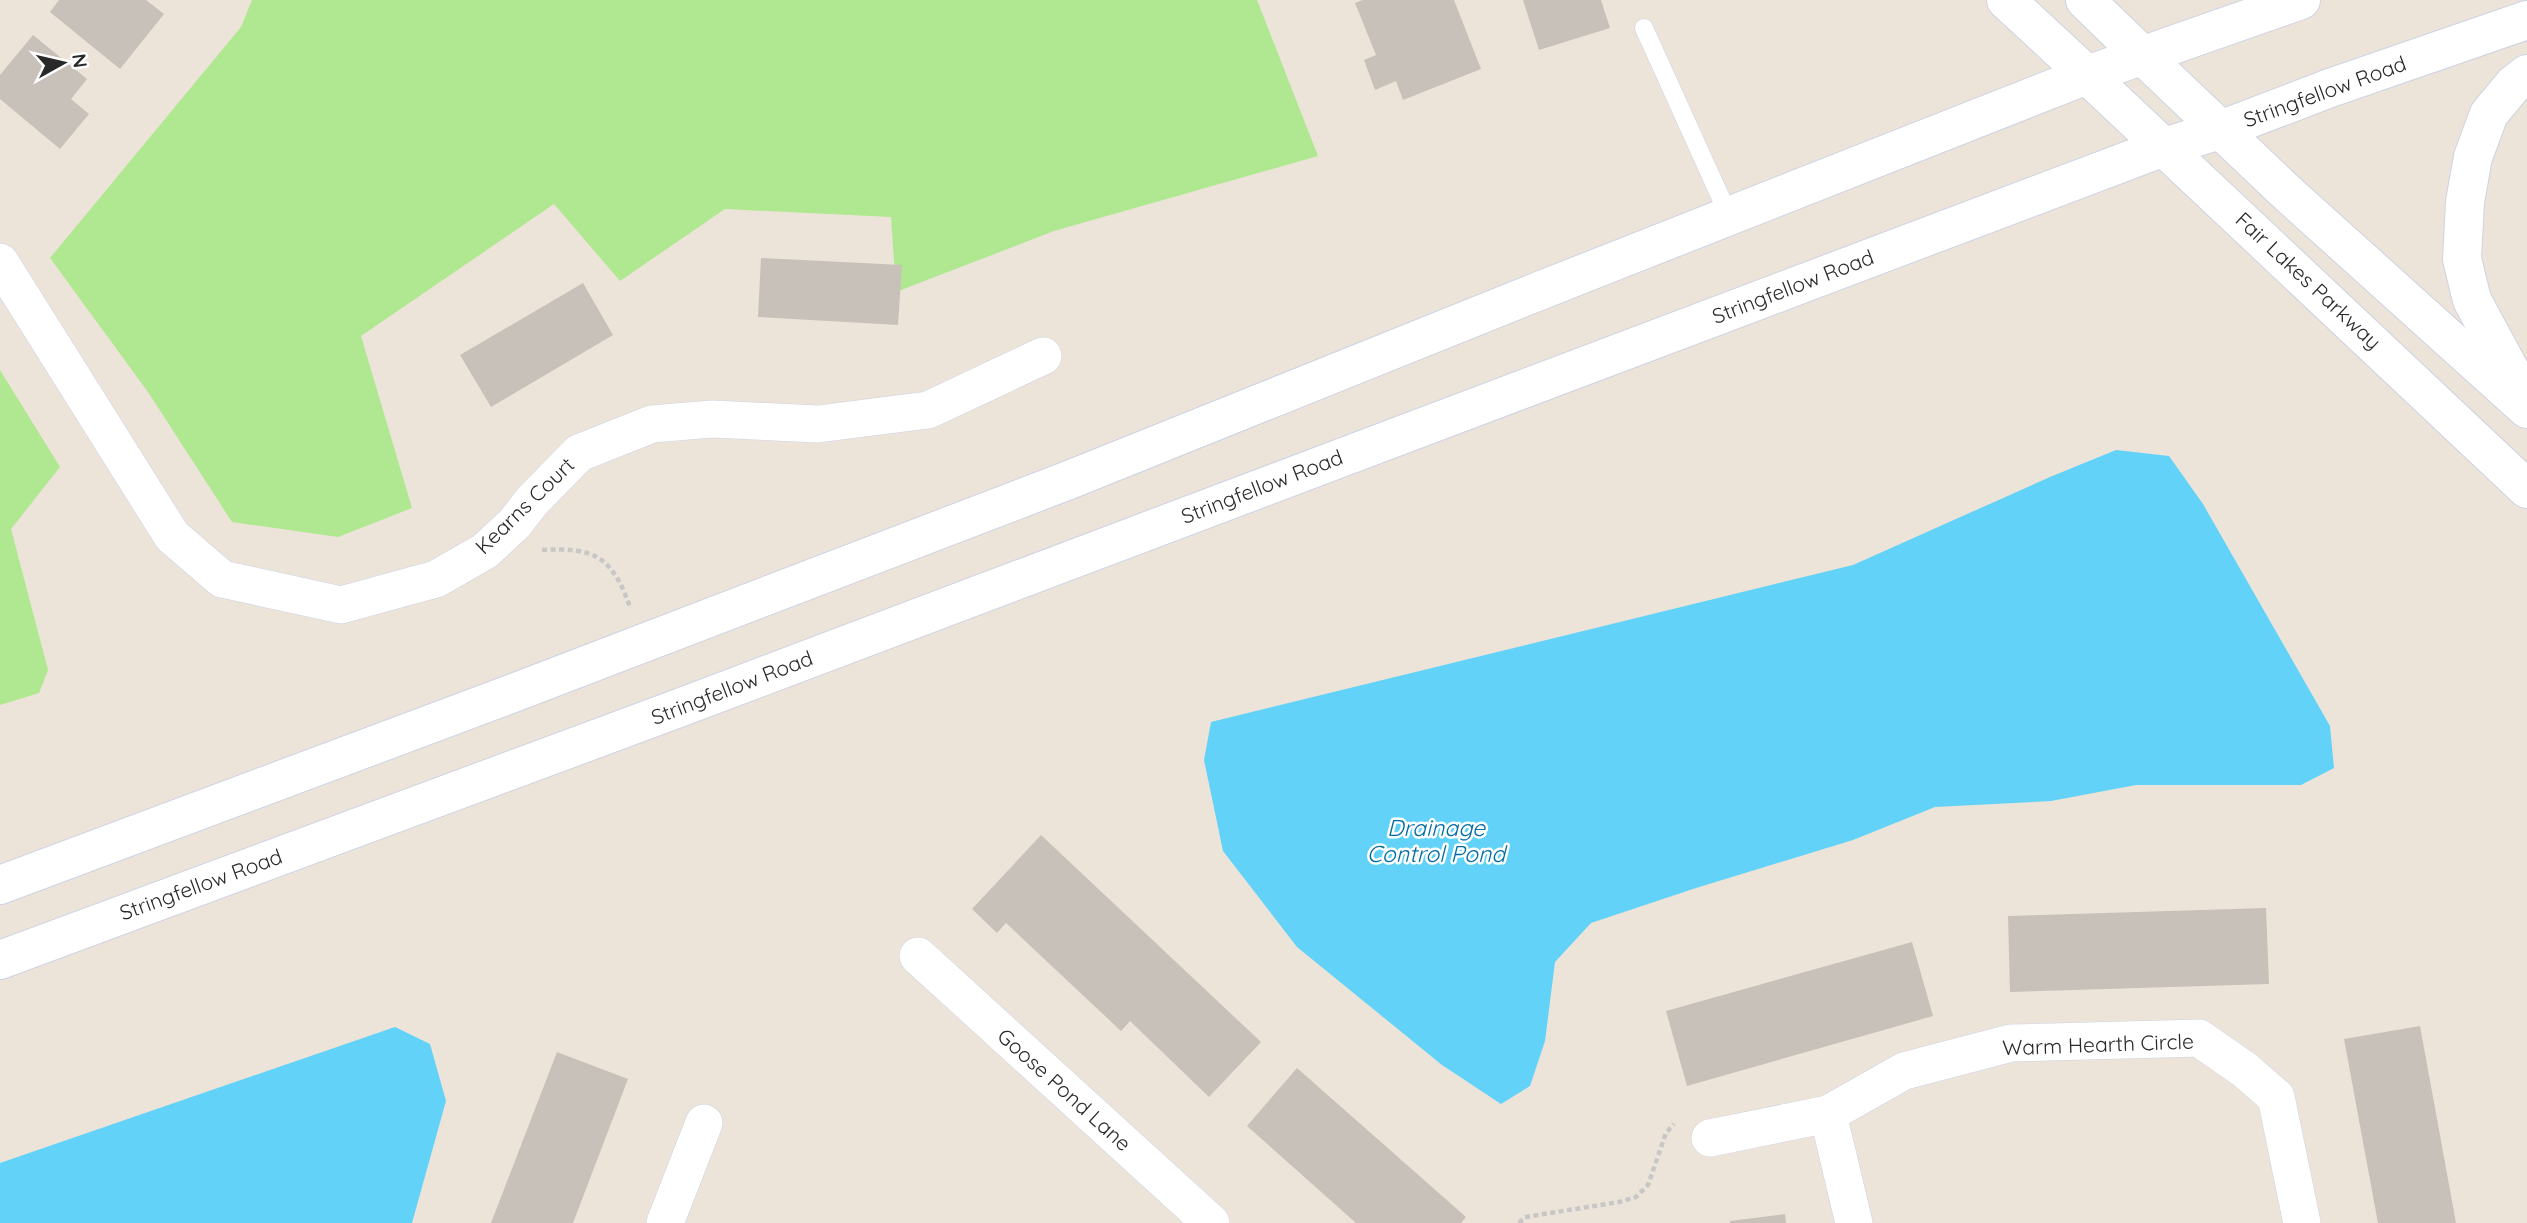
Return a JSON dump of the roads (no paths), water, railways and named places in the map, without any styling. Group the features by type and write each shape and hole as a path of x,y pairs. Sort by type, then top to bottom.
{"main road":[{"name":"Fair Lakes Parkway","path":"2006,0 2527,489"},
{"path":"2085,0 2220,130 2527,409"},
{"path":"0,885 508,695 1056,485 2087,75 2301,0"},
{"name":"Stringfellow Road","path":"0,960 679,708 2164,147 2220,130 2330,88 2527,20"},
{"path":"2527,74 2513,85 2489,114 2473,157 2465,202 2462,259 2472,300 2527,402"}],"street":[{"name":"Kearns Court","path":"0,262 172,536 222,579 341,606 436,579 485,551 579,453 652,424 712,419 818,424 928,410 1043,356"},
{"name":"Goose Pond Lane","path":"918,956 1211,1223"},
{"name":"Warm Hearth Circle","path":"1710,1138 1828,1114 1904,1071 2011,1043 2199,1038 2245,1070 2276,1097 2302,1223"},
{"path":"1828,1114 1854,1223"},
{"path":"665,1223 704,1123"}],"lane":[{"path":"1644,28 1729,216"}],"water":[{"name":"Drainage Control Pond","path":"2116,450 2169,456 2203,504 2330,726 2334,768 2301,785 2136,785 2051,801 1935,807 1853,840 1591,923 1555,962 1545,1041 1530,1086 1501,1104 1442,1065 1297,947 1223,851 1204,760 1211,722 1853,565"},
{"path":"395,1027 430,1044 446,1101 412,1223 0,1223 0,1163"}]}
